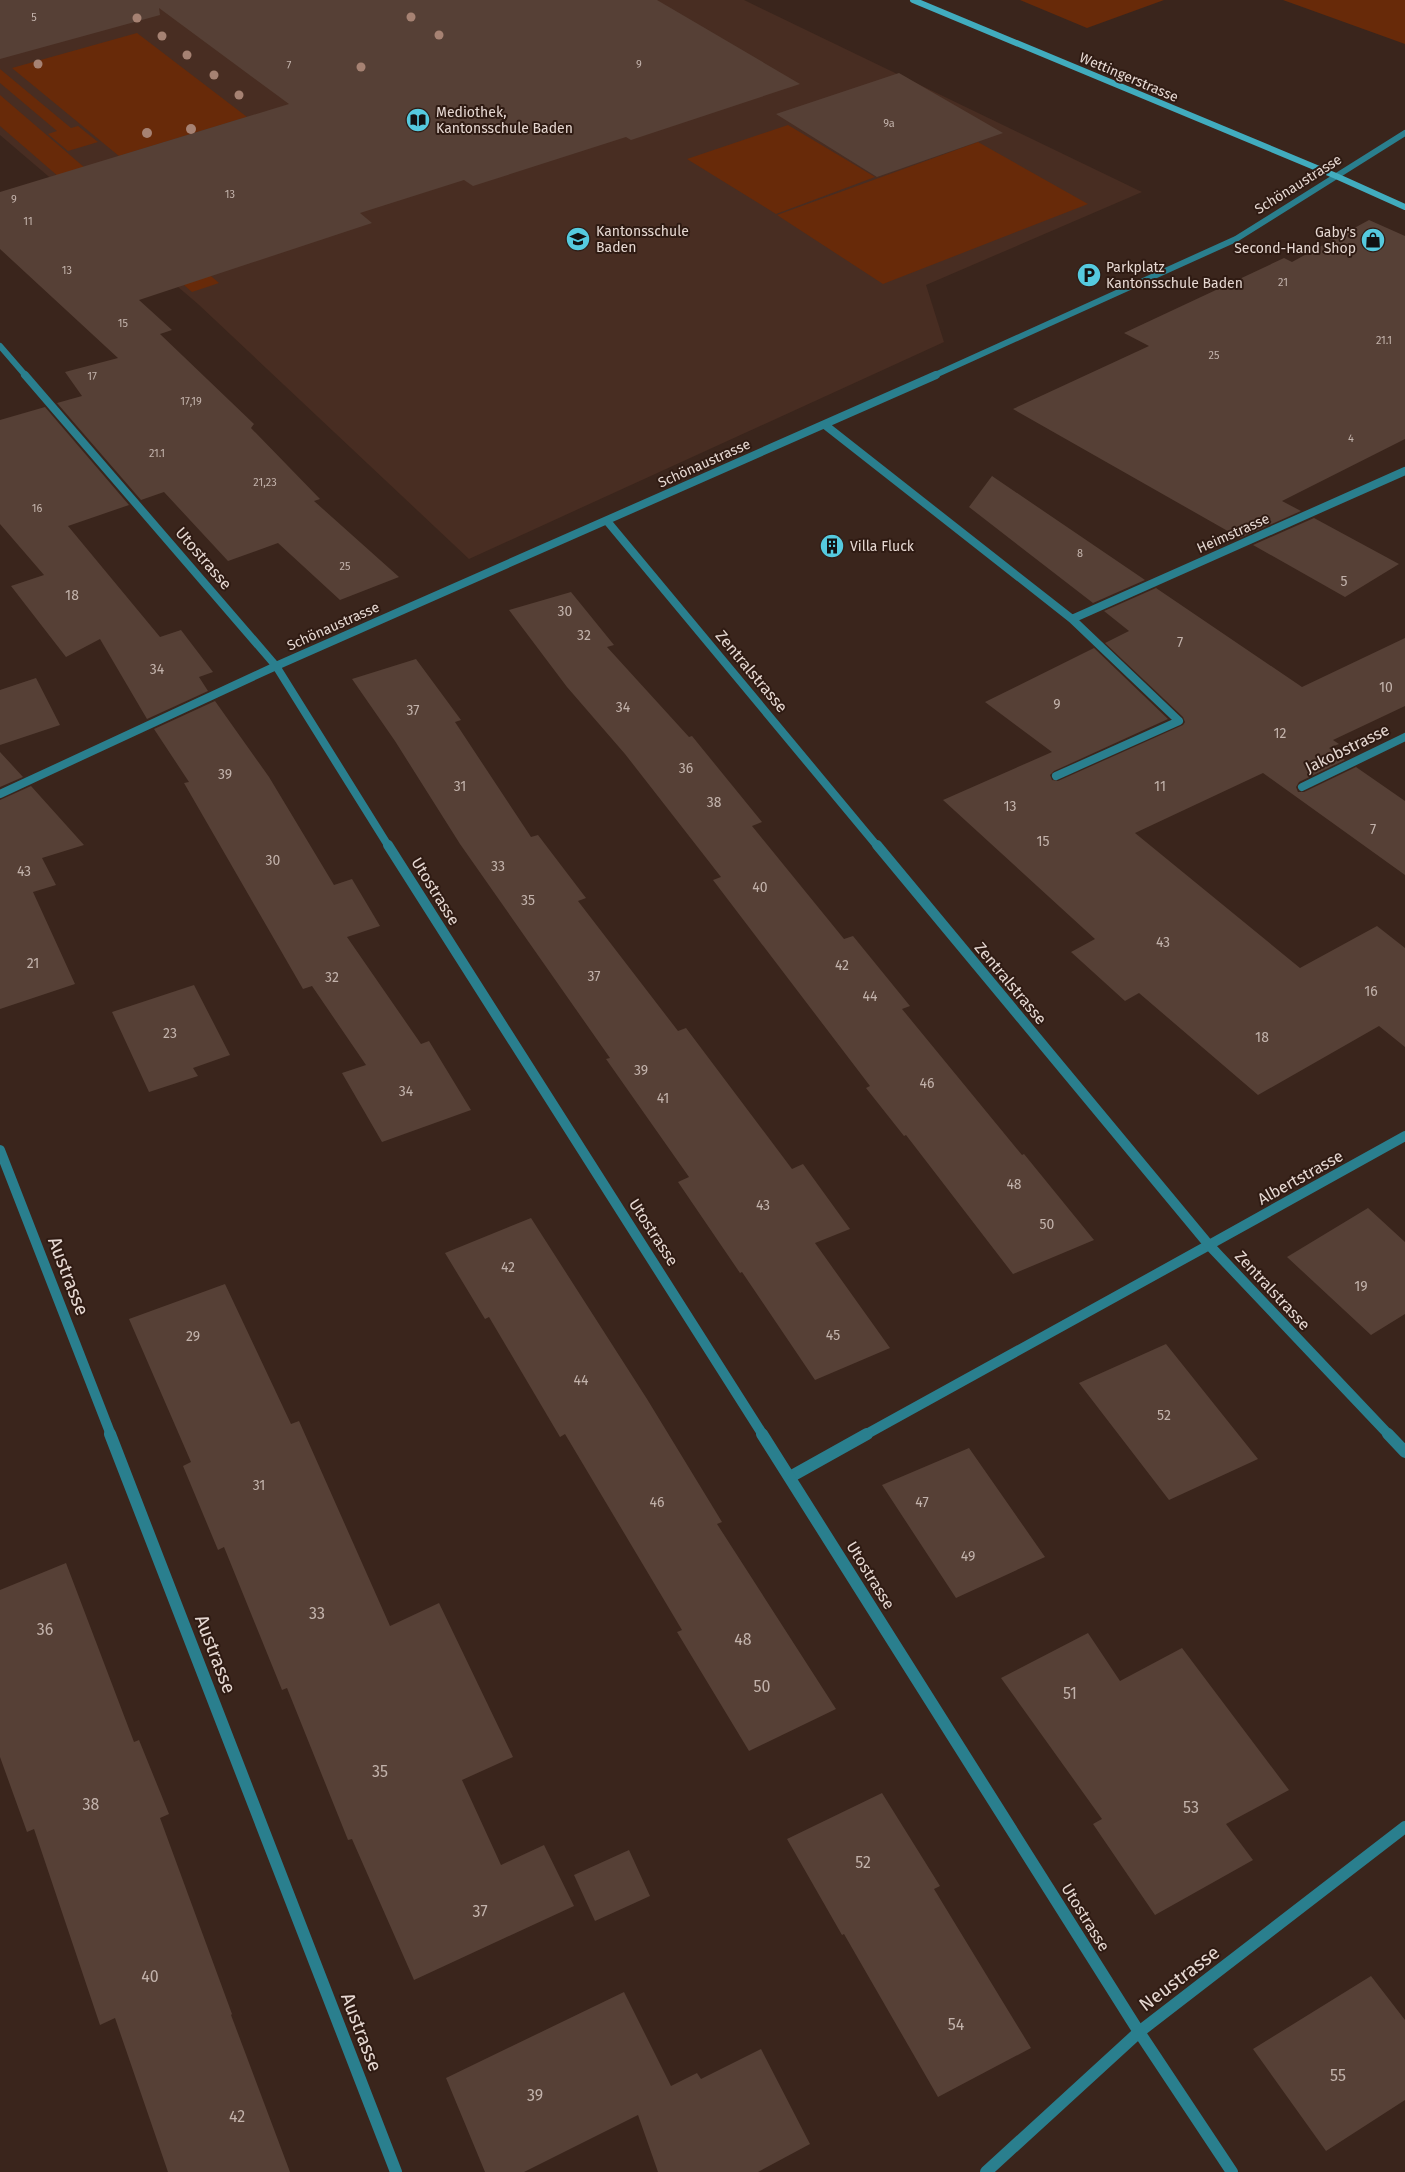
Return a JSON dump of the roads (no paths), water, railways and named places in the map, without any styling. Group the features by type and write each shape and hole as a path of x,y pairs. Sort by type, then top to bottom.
{"main road":[{"name":"Wettingerstrasse","path":"913,0 1336,176 1405,207"}],"street":[{"name":"Schönaustrasse","path":"0,794 276,666 825,425 1236,239 1405,133"},
{"name":"Utostrasse","path":"0,346 276,666 488,1005 638,1236 1139,2032 1232,2172"},
{"path":"825,425 1072,619 1180,721 1056,776"},
{"name":"Heimstrasse","path":"1072,619 1405,471"},
{"name":"Zentralstrasse","path":"607,521 1209,1245 1405,1452"},
{"name":"Jakobstrasse","path":"1302,787 1405,737"},
{"name":"Albertstrasse","path":"790,1477 1405,1136"},
{"name":"Austrasse","path":"0,1150 396,2172"},
{"name":"Neustrasse","path":"986,2172 1139,2032 1405,1827"}],"place":[{"name":"Mediothek, Kantonsschule Baden","path":"418,120"},
{"name":"Kantonsschule Baden","path":"578,239"},
{"name":"Gaby's Second-Hand Shop","path":"1373,240"},
{"name":"Parkplatz Kantonsschule Baden","path":"1089,275"},
{"name":"Villa Fluck","path":"832,546"}]}
